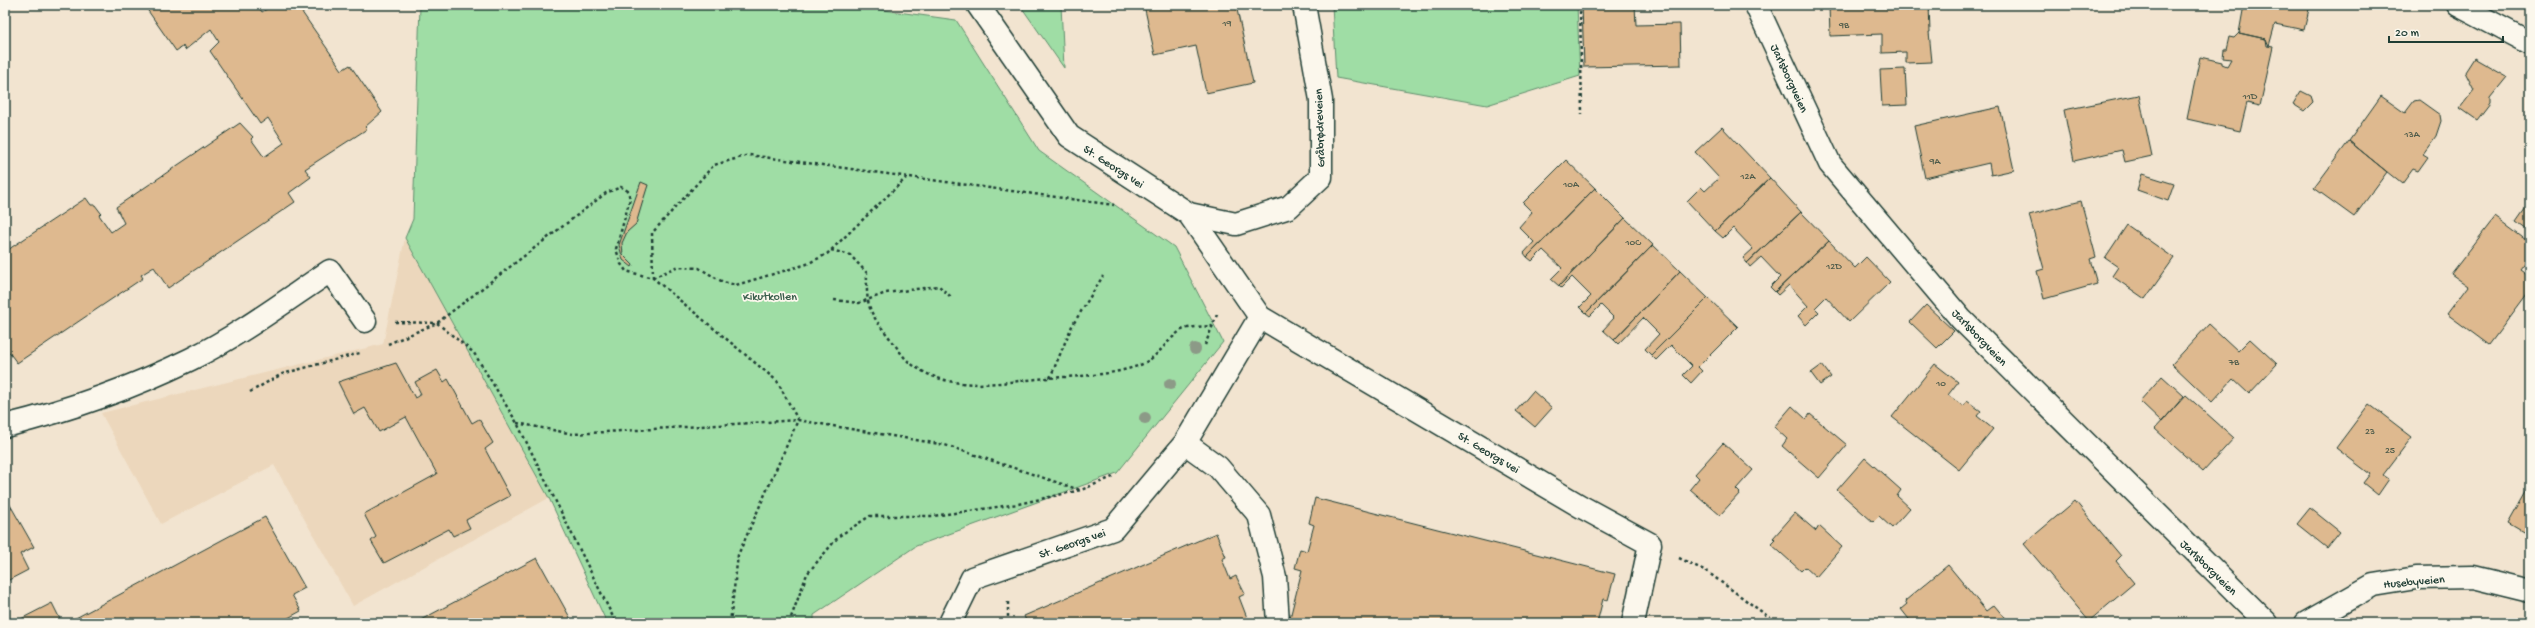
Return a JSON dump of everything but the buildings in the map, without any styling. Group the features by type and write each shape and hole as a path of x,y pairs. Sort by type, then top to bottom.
{"street":[{"name":"St. Georgs vei","path":"978,5 1069,136 1189,214 1260,317 1580,506 1650,544"},
{"name":"Gråbrødreveien","path":"1189,214 1236,224 1289,207 1321,177 1321,100 1304,5"},
{"name":"Jarlsborgveien","path":"1756,5 1830,164 1961,319 2267,623"},
{"path":"2458,5 2530,43"},
{"path":"5,426 80,405 191,359 232,335 330,271 365,321"},
{"name":"St. Georgs vei","path":"950,623 972,578 1113,529 1185,443 1260,317"},
{"path":"1185,443 1218,467 1259,515 1275,577 1278,623"},
{"path":"1634,623 1650,544"},
{"name":"Husebyveien","path":"2306,623 2373,585 2416,578 2472,577 2530,591"}],"path":[{"path":"1580,5 1582,114"},
{"path":"653,278 652,233 714,165 749,155 906,178 1118,205"},
{"path":"653,278 676,267 699,268 723,282 736,285 807,264 831,250 906,178"},
{"path":"382,347 437,323 606,193 621,187 628,191 630,199 616,249 620,264 626,271 653,278 777,381 798,420"},
{"path":"831,250 850,255 867,273 866,300 874,318 908,361 928,375 958,384 980,385 1050,378 1081,378 1141,365 1162,350 1182,330 1212,326"},
{"path":"1050,378 1072,326 1103,276"},
{"path":"1202,352 1233,276"},
{"path":"834,300 859,303 886,292 928,286 939,286 951,296"},
{"path":"365,321 437,323 474,353 517,423 616,623"},
{"path":"250,392 282,374 368,350"},
{"path":"730,623 738,555 798,420"},
{"path":"517,423 573,434 798,420 944,445 1081,490"},
{"path":"789,623 807,574 839,536 870,516 933,516 1018,504 1081,490 1122,473"},
{"path":"1650,544 1706,571 1777,623"}],"shaded area":[{"path":"405,238 549,498 353,606 274,465 161,524 101,413 383,344"}],"green space":[{"name":"Kikutkollen","path":"420,5 847,5 956,20 1039,151 1174,247 1223,342 1117,473 916,546 814,615 814,623 607,623 549,498 405,238 413,219"},
{"path":"1020,5 1061,5 1064,68"},
{"path":"1332,5 1577,5 1580,76 1487,105 1336,78"}]}
